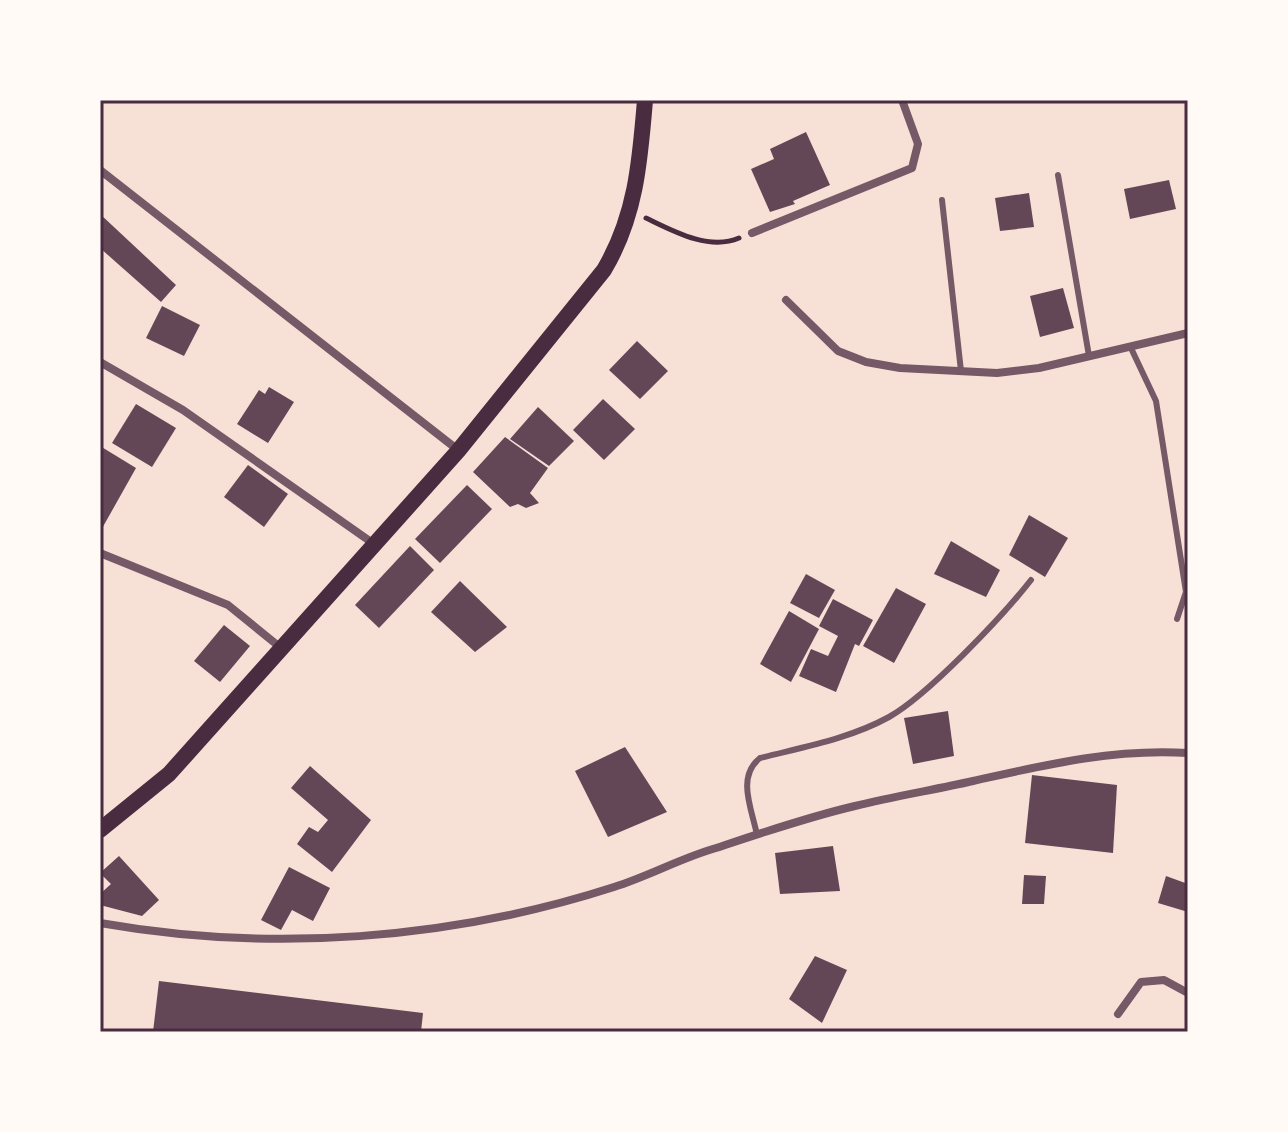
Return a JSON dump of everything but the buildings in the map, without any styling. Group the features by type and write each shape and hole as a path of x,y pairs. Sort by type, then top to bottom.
{"main road":[{"path":"100,830 169,774 458,451 604,270 620,243 631,210 638,180 645,100"}],"street":[{"path":"752,233 912,168 918,144 902,100"},
{"path":"100,170 458,451"},
{"path":"786,300 838,351 866,362 961,371 997,373 1039,368 1188,333"},
{"path":"100,362 183,410 374,544"},
{"path":"100,553 228,605 281,649"},
{"path":"100,923 167,933 309,940 404,933 548,906 616,887 757,835 853,806 1041,765 1156,751 1188,753"},
{"path":"1118,1014 1141,982 1164,980 1188,993"}],"lane":[{"path":"1058,175 1089,356"},
{"path":"942,200 961,371"},
{"path":"1130,346 1156,401 1159,416 1186,592 1177,619"},
{"path":"757,835 745,776 749,767 760,758 853,734 892,716 1010,606 1031,580"}],"path":[{"path":"631,210 679,235 710,241 732,241 752,233"}]}
